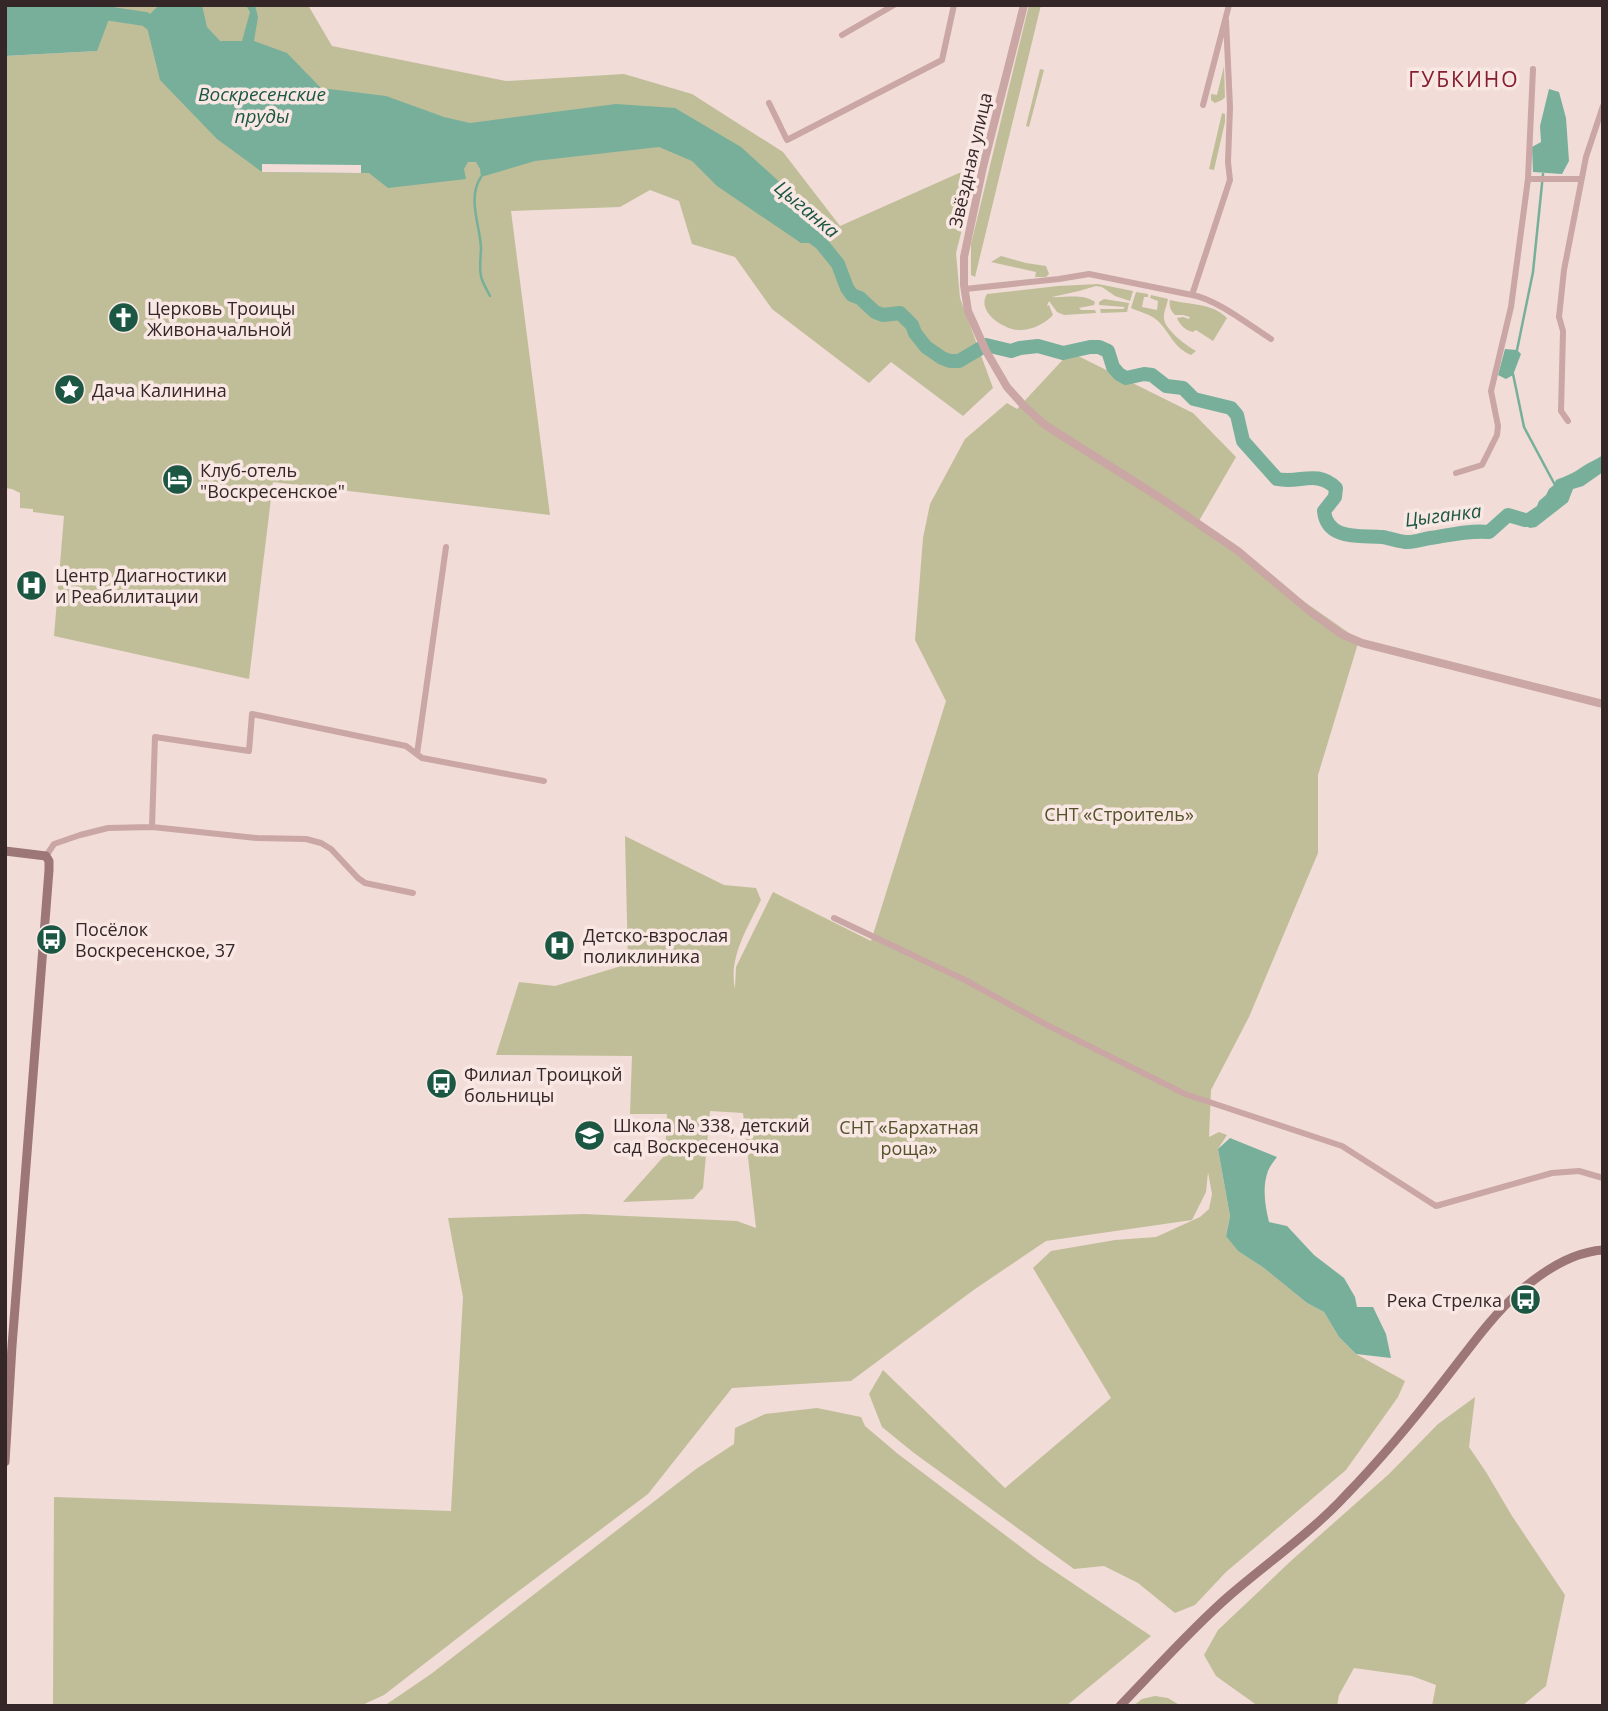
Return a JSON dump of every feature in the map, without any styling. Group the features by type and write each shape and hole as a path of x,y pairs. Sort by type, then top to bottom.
{"main road":[{"path":"5,851 46,856 50,861 5,1462"},
{"path":"1120,1706 1228,1597 1287,1549 1344,1497 1410,1424 1489,1323 1517,1293 1545,1271 1565,1260 1603,1250"}],"street":[{"path":"842,35 894,5"},
{"path":"769,103 787,140 942,60 954,5"},
{"name":"Звёздная улица","path":"1024,5 983,167 964,257 965,289 972,323 1007,387 1045,425 1163,499 1238,551 1341,634 1362,643 1603,704"},
{"path":"1203,105 1229,5"},
{"path":"1192,295 1230,180 1226,20"},
{"path":"1456,473 1482,464 1497,435 1498,426 1491,391 1511,307 1528,179 1533,69"},
{"path":"1568,421 1561,411 1563,331 1559,317 1564,270 1586,156 1603,106"},
{"path":"1528,179 1581,180"},
{"path":"965,289 1089,274 1200,296 1271,339"},
{"path":"417,754 446,547"},
{"path":"152,827 155,737 249,751 252,714 406,746 422,758 544,781"},
{"path":"46,856 54,844 108,828 152,827 257,838 306,839 331,849 365,883 413,893"},
{"path":"834,918 965,980 1185,1094 1342,1146 1436,1206 1552,1173 1579,1171 1603,1178"}],"green space":[{"name":"Клуб-отель \"Воскресенское\"","path":"112,5 308,5 332,46 506,81 624,74 692,94 783,152 840,226 959,173 977,170 956,253 960,298 993,388 963,416 891,362 869,383 772,309 735,257 692,244 679,201 650,190 620,207 511,211 550,515 273,482 249,679 54,636 64,516 20,508 20,493 5,488 5,56 96,51"},
{"path":"1029,5 1041,5 975,277 971,275 971,244"},
{"path":"1224,66 1225,97 1215,103 1211,100 1211,94 1217,95"},
{"path":"1040,69 1044,70 1029,127 1026,126"},
{"path":"1222,113 1225,114 1225,122 1214,170 1209,169"},
{"path":"1001,256 1046,266 1049,274 1046,277 1035,277 1036,272 991,262"},
{"path":"1098,284 1133,291 1130,301 1096,286 1052,297 1090,299 1095,302 1094,305 1079,308 1095,310 1096,313 1064,315 1057,312 1049,301 1047,306 1049,305 1053,315 1040,325 1023,330 1001,324 990,316 985,306 987,294"},
{"path":"1136,292 1148,294 1148,297 1144,297 1142,307 1157,310 1158,301 1150,298 1151,295 1168,299 1164,321 1176,336 1196,351 1191,355 1185,352 1158,321 1131,308"},
{"path":"1104,299 1129,303 1127,312 1101,313 1100,309 1125,307 1099,305"},
{"path":"1170,300 1208,307 1227,318 1213,341 1196,330 1193,332 1183,327 1177,318 1190,317 1175,315 1170,308"},
{"path":"1070,352 1193,413 1236,457 1196,526 1359,640 1318,775 1318,853 1249,1017 1211,1090 1209,1137 1219,1132 1227,1135 1218,1149 1230,1216 1226,1235 1238,1251 1307,1303 1324,1312 1339,1337 1356,1354 1405,1381 1398,1397 1346,1470 1226,1572 1195,1605 1175,1613 1138,1583 1104,1566 1074,1569 882,1427 869,1394 883,1370 1005,1488 1111,1398 1033,1268 1051,1251 1115,1240 1156,1237 1200,1217 1209,1209 1212,1194 1208,1172 1206,1192 1192,1220 1046,1241 975,1289 851,1381 732,1388 648,1494 384,1695 360,1706 53,1706 54,1497 451,1511 463,1297 448,1218 584,1214 737,1221 756,1228 743,1113 710,1111 703,1188 693,1199 623,1202 665,1155 667,1114 630,1114 632,1056 496,1055 519,982 555,986 628,964 625,836 724,885 756,888 761,900 737,954 734,966 735,989 736,967 773,892 871,941 946,701 915,640 923,538 930,504 965,439 1007,403 1017,409"},
{"path":"1475,1397 1469,1447 1565,1595 1546,1686 1522,1706 1432,1706 1436,1685 1412,1676 1354,1668 1339,1695 1337,1706 1258,1706 1216,1676 1204,1655 1218,1630 1389,1474 1438,1424"},
{"path":"817,1408 861,1417 865,1426 898,1454 1038,1560 1151,1636 1066,1706 384,1706 431,1674 696,1469 734,1444 735,1428 765,1414"},
{"path":"1155,1696 1168,1698 1181,1706 1133,1706 1142,1699"}],"water":[{"path":"5,5 112,5 97,51 5,56"},
{"name":"Воскресенские пруды","path":"159,5 202,5 207,27 220,41 242,41 250,12 246,5 255,5 258,17 254,41 287,53 321,88 386,96 444,117 470,123 616,104 675,108 741,147 807,207 828,231 821,243 801,243 717,186 692,161 659,147 535,161 481,177 476,162 468,162 464,169 466,179 388,188 369,173 262,172 217,139 160,80 145,19"},
{"path":"1549,89 1559,92 1566,118 1569,161 1562,174 1533,172 1532,147 1541,142 1540,126"},
{"path":"1505,349 1517,350 1521,354 1513,375 1506,379 1498,375"},
{"path":"1603,455 1603,472 1583,486 1573,489 1568,502 1536,527 1530,528 1509,518 1508,515 1511,514 1519,518 1537,506 1556,480"},
{"path":"1230,1138 1277,1157 1269,1169 1265,1183 1269,1222 1287,1226 1314,1255 1344,1278 1355,1297 1357,1307 1373,1307 1386,1334 1391,1358 1356,1354 1339,1337 1324,1312 1307,1303 1238,1251 1226,1236 1230,1216 1218,1149"}],"pier":[{"path":"262,164 361,165 361,173 262,172"}],"waterway":[{"name":"Цыганка","path":"92,11 145,19 159,29"},
{"path":"1517,350 1533,272 1543,174"},
{"path":"481,177 475,194 481,248 480,273 490,296"},
{"name":"Цыганка","path":"806,232 821,243 838,264 852,295 860,298 875,312 883,315 900,313 912,325 926,347 942,358 959,361 986,345 1011,351 1038,346 1063,353 1099,347 1108,351 1113,367 1126,378 1152,375 1166,386 1183,388 1194,399 1231,408 1237,415 1243,441 1277,479 1322,479 1336,488 1335,497 1324,511 1326,521 1338,532 1411,542 1460,533 1489,532 1508,515 1525,520"},
{"path":"1513,374 1524,427 1555,485"}],"place":[{"name":"Церковь Троицы Живоначальной","path":"124,318"},
{"name":"Дача Калинина","path":"69,390"},
{"name":"Клуб-отель \"Воскресенское\"","path":"177,480"},
{"name":"Центр Диагностики и Реабилитации","path":"32,585"},
{"name":"Посёлок Воскресенское, 37","path":"52,939"},
{"name":"Детско-взрослая поликлиника","path":"560,945"},
{"name":"Филиал Троицкой больницы","path":"441,1084"},
{"name":"Школа № 338, детский сад Воскресеночка","path":"590,1135"},
{"name":"Река Стрелка","path":"1525,1300"}],"district":[{"name":"ГУБКИНО","path":"1464,79"}],"park label":[{"name":"СНТ «Строитель»","path":"1119,814"},
{"name":"СНТ «Бархатная роща»","path":"909,1137"}]}
